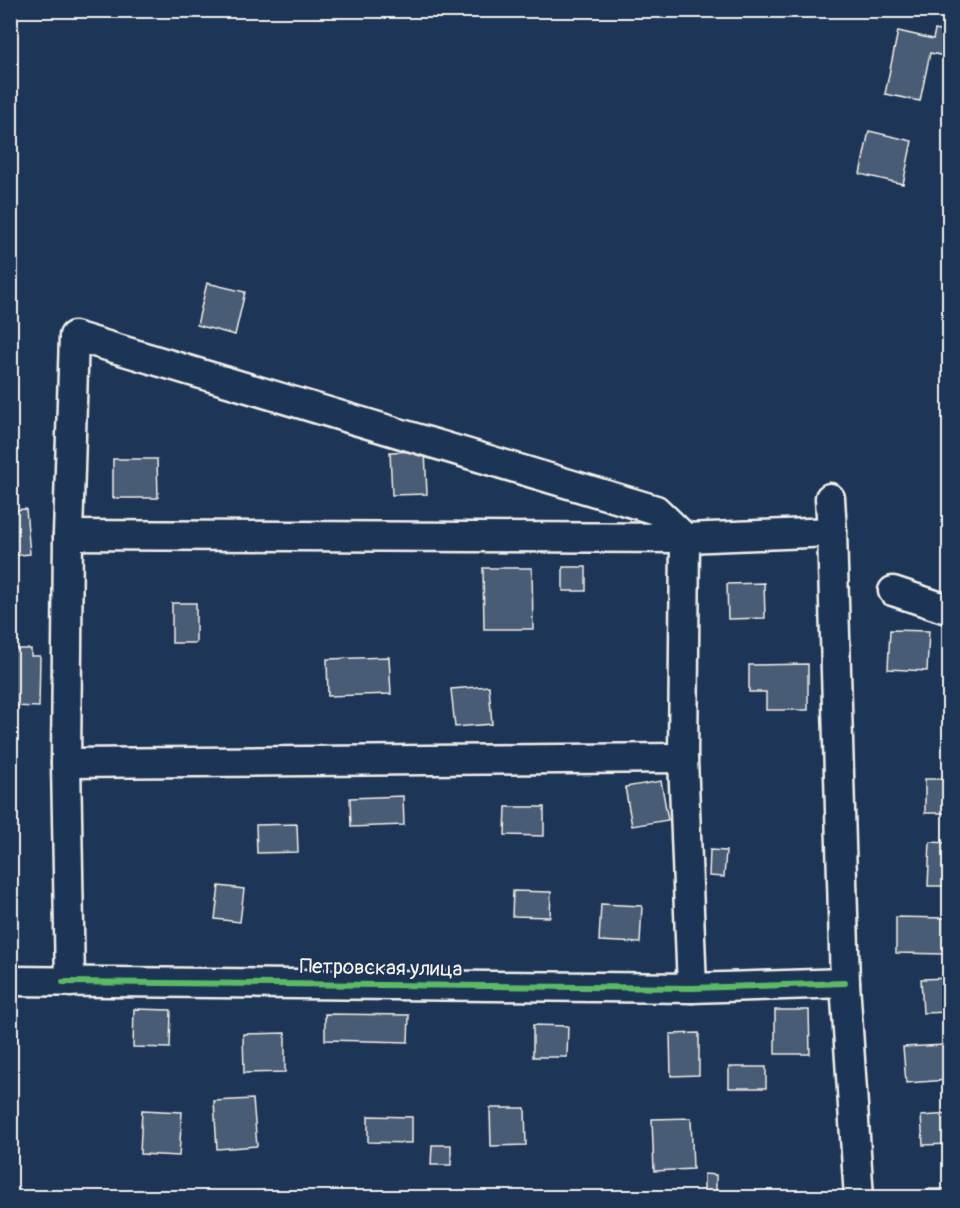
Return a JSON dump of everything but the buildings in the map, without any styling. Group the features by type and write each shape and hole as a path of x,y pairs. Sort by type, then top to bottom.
{"street":[{"path":"66,982 68,535 74,336 656,510 685,538 683,758 696,988"},
{"path":"830,498 845,983 859,1197"},
{"path":"68,535 685,538 832,532"},
{"path":"893,591 950,610"},
{"path":"66,763 683,758"},
{"name":"Петровская улица","path":"10,981 696,988 845,983"}],"cycle path":[{"path":"63,982 692,988 845,983"}]}
